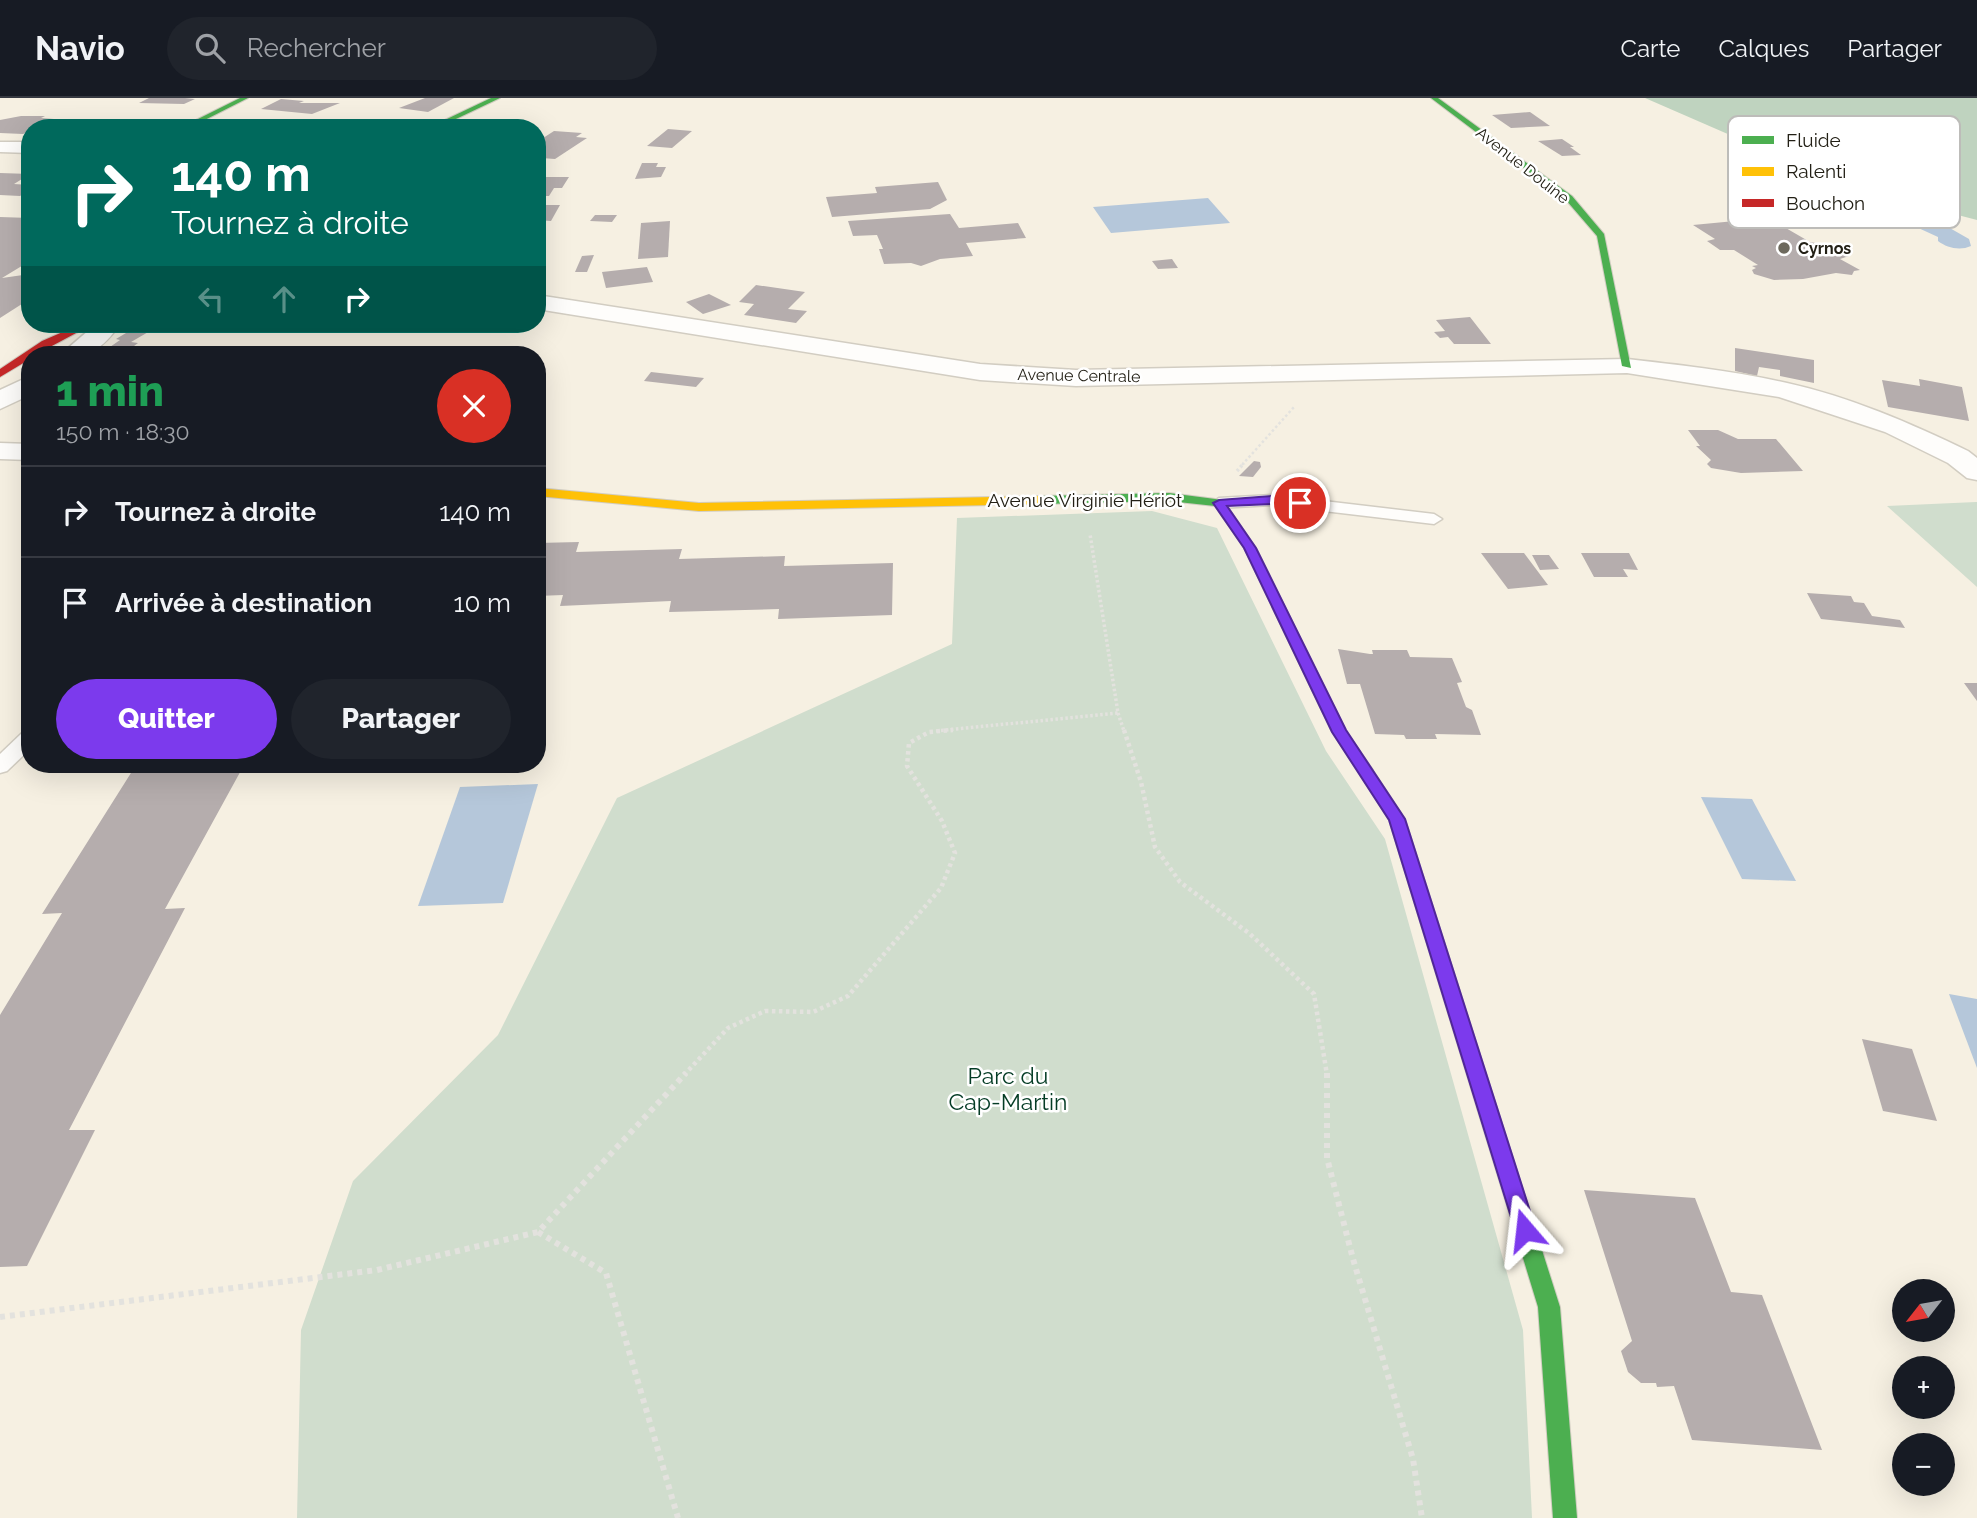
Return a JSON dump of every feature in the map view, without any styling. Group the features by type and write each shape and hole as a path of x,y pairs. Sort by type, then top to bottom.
{"street":[{"path":"202,119 245,98"},
{"path":"451,119 497,98"},
{"name":"Avenue Douine","path":"1434,98 1569,198 1601,236 1627,366"},
{"path":"0,147 21,148"},
{"name":"Avenue Centrale","path":"546,303 981,372 1076,378 1627,366 1784,390 1894,426 1958,457 1977,472"},
{"path":"42,346 68,333"},
{"path":"85,346 101,333"},
{"path":"0,374 21,360"},
{"path":"0,401 21,389"},
{"path":"0,451 21,452"},
{"name":"Avenue Virginie Hériot","path":"546,493 699,507 1169,497 1219,503"},
{"path":"1219,503 1250,548 1339,732 1397,819 1549,1307 1565,1518"}],"lane":[{"path":"1219,503 1273,500 1434,519"},
{"path":"0,766 21,746"}],"path":[{"path":"1219,503 1233,476 1322,374"},
{"path":"1086,500 1118,713 1141,782 1155,847 1180,882 1250,934 1314,994 1327,1075 1327,1158 1353,1259 1413,1459 1422,1518"},
{"path":"0,1317 377,1270 538,1232 728,1028 765,1011 813,1012 848,996 941,888 955,853 942,821 906,766 909,743 929,732 1118,713"},
{"path":"538,1232 606,1273 678,1518"}],"green space":[{"path":"1645,98 1977,98 1977,220 1960,216 1960,116 1728,116 1728,134"},
{"path":"1976,502 1977,587 1887,506"},
{"name":"Parc du Cap-Martin","path":"1152,511 1217,528 1326,751 1385,839 1523,1330 1532,1518 297,1518 301,1330 353,1181 498,1035 617,798 952,644 957,518"}],"water":[{"path":"1208,198 1230,223 1111,233 1093,207"},
{"path":"1918,228 1950,228 1969,239 1971,246 1954,248 1938,241 1938,237"},
{"path":"538,784 503,903 418,906 460,787"},
{"path":"1701,797 1752,799 1796,881 1742,879"},
{"path":"1949,994 1977,999 1977,1068"}],"building":[{"path":"149,98 195,99 184,104 139,103"},
{"path":"425,98 454,98 428,112 399,108"},
{"path":"281,99 304,101 299,103 340,103 312,114 261,109"},
{"path":"1530,112 1550,126 1511,128 1492,115"},
{"path":"21,116 45,116 41,118 54,119 21,119 21,134 0,133 0,120"},
{"path":"668,129 692,131 672,148 647,146"},
{"path":"554,131 582,133 576,137 587,138 555,159 546,158 546,136"},
{"path":"1562,139 1581,155 1562,156 1538,141"},
{"path":"642,163 658,163 656,167 666,167 661,177 635,179"},
{"path":"0,173 21,174 21,180 14,184 21,184 21,195 0,195"},
{"path":"546,177 569,177 562,188 554,188 549,196 546,196"},
{"path":"938,182 947,200 930,209 832,217 826,197 877,193 875,187"},
{"path":"546,205 560,205 551,221 546,221"},
{"path":"950,214 959,228 1018,223 1026,238 966,243 973,256 940,259 921,266 911,263 884,264 879,249 883,249 877,235 853,236 848,221"},
{"path":"595,215 617,215 612,222 590,221"},
{"path":"0,217 21,218 21,266 2,278 21,275 21,305 0,318"},
{"path":"670,221 668,257 638,259 641,223"},
{"name":"Cyrnos","path":"1728,222 1728,228 1786,228 1810,242 1843,248 1849,256 1840,259 1860,270 1854,271 1852,275 1836,273 1803,279 1774,280 1754,274 1752,270 1756,268 1752,266 1758,265 1734,250 1720,250 1707,241 1715,239 1693,225"},
{"path":"594,255 587,272 575,272 582,256"},
{"path":"1172,259 1178,268 1158,269 1152,261"},
{"path":"647,267 653,282 606,288 602,272"},
{"path":"756,285 805,292 788,309 807,311 796,323 744,315 754,304 739,302"},
{"path":"709,294 731,305 703,314 686,302"},
{"path":"1470,317 1491,344 1454,344 1448,337 1440,338 1434,332 1445,331 1436,320"},
{"path":"126,333 147,333 131,342 138,343 134,346 111,346 120,340 116,339"},
{"path":"1735,348 1814,360 1814,383 1780,376 1780,370 1759,367 1757,376 1735,371"},
{"path":"651,372 704,378 696,387 644,381"},
{"path":"1919,379 1962,387 1969,421 1888,407 1882,380 1920,386"},
{"path":"1688,430 1718,430 1738,439 1776,439 1803,471 1741,473 1711,468 1707,464 1711,460 1696,446 1700,446"},
{"path":"1254,461 1260,462 1261,467 1253,477 1239,476"},
{"path":"579,542 576,552 682,549 679,559 785,556 784,566 893,563 892,615 778,619 779,609 669,612 671,601 560,606 563,595 546,596 546,543"},
{"path":"1481,553 1524,553 1548,585 1508,589"},
{"path":"1581,553 1629,553 1638,570 1623,569 1628,577 1594,577"},
{"path":"1532,555 1549,555 1559,569 1540,570"},
{"path":"1807,593 1851,596 1854,602 1864,603 1872,616 1900,620 1905,628 1821,619"},
{"path":"1338,649 1370,654 1373,654 1372,650 1407,650 1410,657 1452,658 1462,682 1457,683 1466,707 1472,710 1481,735 1435,734 1437,739 1406,739 1404,735 1375,734 1360,684 1347,684"},
{"path":"1964,683 1977,683 1977,701"},
{"path":"131,773 240,773 165,909 185,908 69,1130 95,1130 27,1266 0,1267 0,1015 62,913 42,914"},
{"path":"1862,1039 1912,1049 1937,1121 1883,1111"},
{"path":"1584,1190 1695,1198 1731,1292 1762,1295 1822,1450 1692,1440 1674,1386 1657,1387 1656,1383 1641,1383 1628,1372 1621,1351 1632,1341"}],"traffic: fast":[{"path":"202,119 245,98"},
{"path":"451,119 497,98"},
{"path":"1434,98 1569,198 1601,236 1627,366"},
{"path":"1039,500 1169,497 1219,503 1250,548 1339,732 1365,770"},
{"path":"1487,1108 1549,1307 1565,1518"}],"traffic: slow":[{"path":"546,493 699,507 1039,500"}],"traffic: jam":[{"path":"42,346 68,333"},
{"path":"0,374 21,360"},
{"path":"1365,770 1397,819 1487,1108"}],"place":[{"name":"Cyrnos","path":"1784,248"}],"route":[{"path":"1300,503 1273,500 1219,503 1250,548 1339,732 1397,819 1525,1230"}]}
